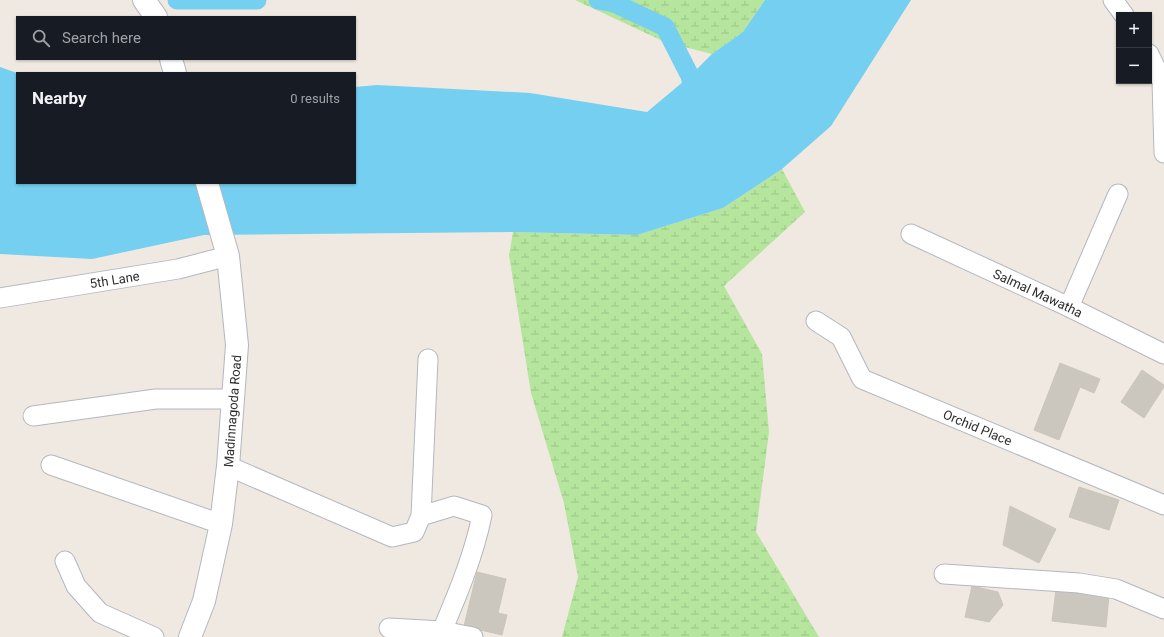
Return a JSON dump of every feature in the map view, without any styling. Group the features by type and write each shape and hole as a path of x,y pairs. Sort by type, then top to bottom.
{"street":[{"path":"144,0 155,16"},
{"path":"1114,0 1122,12"},
{"path":"171,60 175,72"},
{"path":"1152,60 1163,81 1164,153"},
{"name":"Madinnagoda Road","path":"190,637 204,601 221,524 234,399 237,345 226,249 207,184"},
{"path":"1069,308 1118,194"},
{"name":"Salmal Mawatha","path":"911,234 1164,354"},
{"name":"5th Lane","path":"0,298 178,269 226,249"},
{"name":"Orchid Place","path":"816,321 841,337 862,379 1164,505"},
{"path":"228,466 392,537 414,532 421,516 428,359"},
{"path":"33,416 156,399 234,399"},
{"path":"51,465 221,524"},
{"path":"421,516 454,506 482,515 477,536 457,594 442,630"},
{"path":"65,561 76,586 100,614 154,637"},
{"path":"944,574 1079,583 1116,589 1164,609"},
{"path":"389,628 442,630 473,637"}],"green space":[{"path":"575,0 765,0 743,32 712,54 665,42"},
{"path":"782,169 805,212 724,286 762,354 769,432 756,532 819,637 562,637 578,577 564,503 531,393 509,255 513,232 637,235 723,208"}],"water":[{"path":"765,0 911,0 831,126 782,169 723,208 637,235 513,232 204,235 92,259 0,254 0,67 16,73 16,184 356,184 356,87 377,85 530,93 647,112 690,76 712,54 743,32"}],"building":[{"path":"1060,363 1100,379 1094,393 1080,387 1059,440 1034,430"},
{"path":"1142,370 1164,385 1144,418 1121,402"},
{"path":"1079,487 1119,500 1109,530 1069,517"},
{"path":"1010,506 1056,529 1039,563 1003,545"},
{"path":"477,572 506,579 498,613 507,615 502,635 464,626"},
{"path":"972,586 998,592 1003,605 989,622 965,617"},
{"path":"1056,590 1109,595 1106,627 1052,621"}],"waterway":[{"path":"177,0 257,0"},
{"path":"598,0 614,3 665,27 690,76 696,100"}]}
